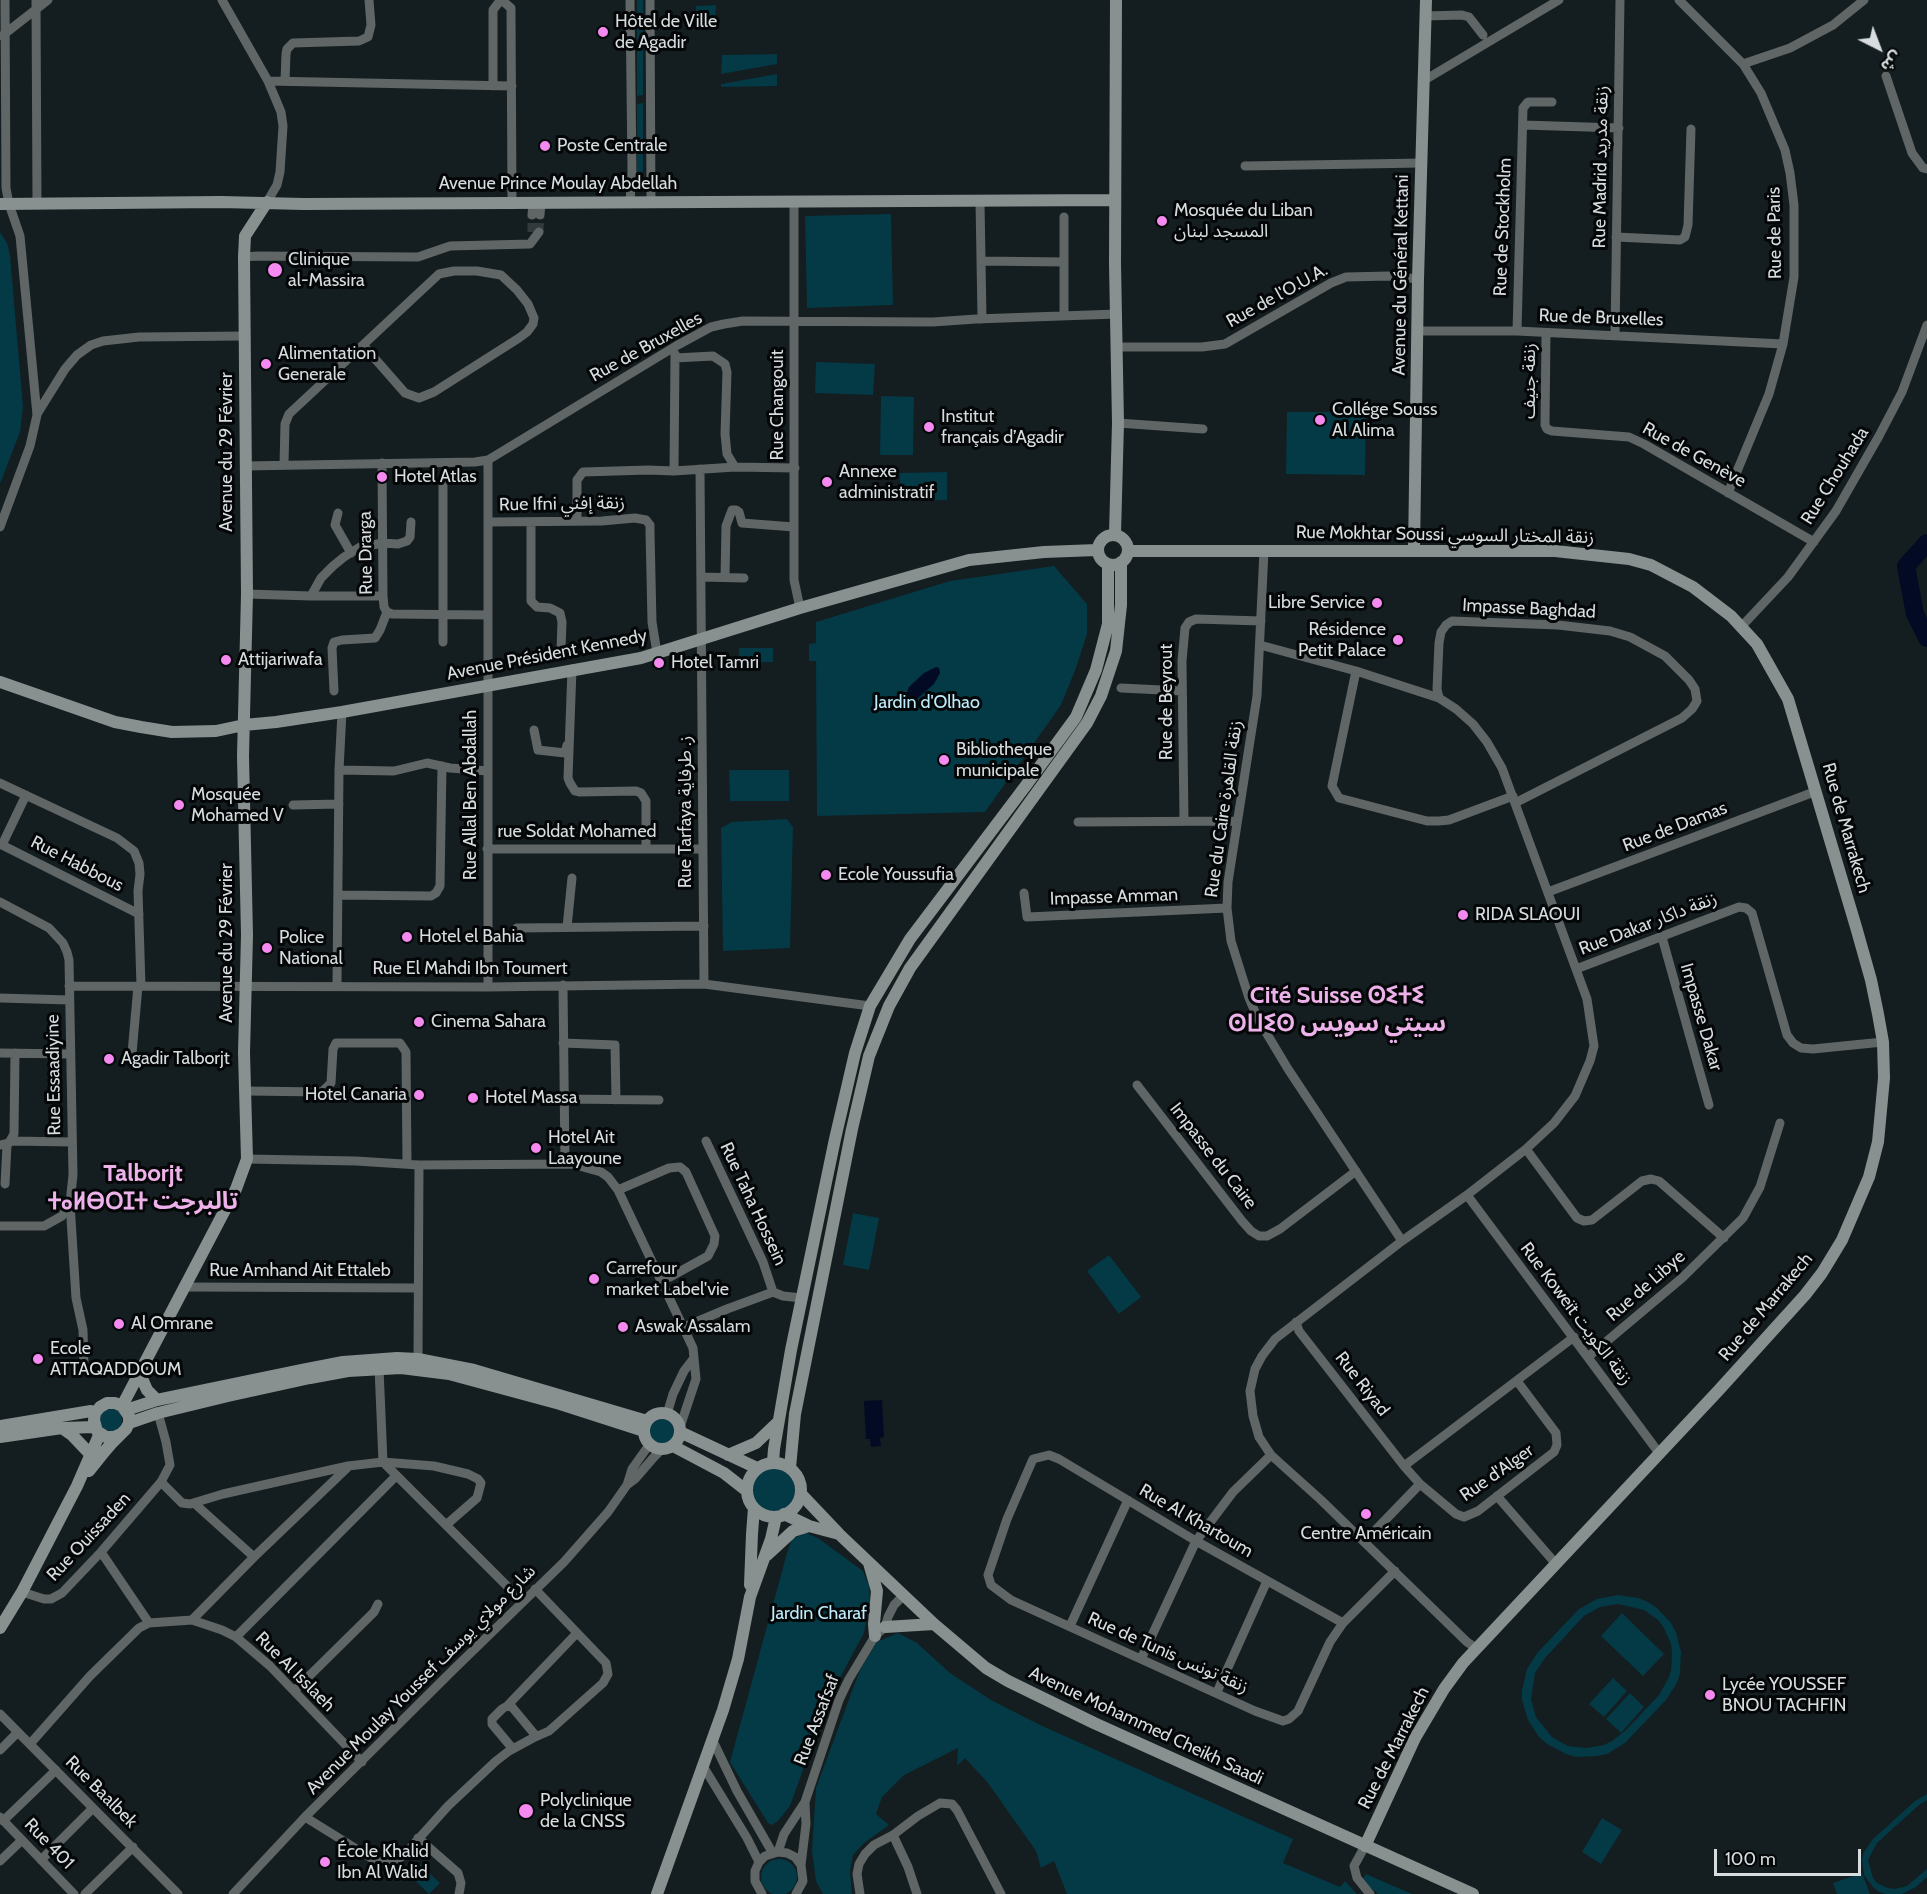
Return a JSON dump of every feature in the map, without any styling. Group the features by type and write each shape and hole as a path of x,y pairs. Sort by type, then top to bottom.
{"street":[{"path":"0,527 30,446 37,415 20,236 4,204 6,188 2,36 5,0"},
{"path":"2,36 36,5 48,0"},
{"path":"222,0 268,81 281,112 283,126 280,172 277,185 267,202"},
{"path":"285,81 287,49 293,43 359,40 368,37 371,25 369,0"},
{"path":"630,0 632,172 630,202"},
{"path":"650,0 651,201"},
{"path":"1115,534 1118,423 1115,200 1116,0"},
{"name":"Avenue du Général Kettani","path":"1414,551 1418,279 1426,0"},
{"path":"1423,81 1558,0"},
{"name":"Rue Madrid زنقة مدريد","path":"1615,335 1620,0"},
{"name":"Rue de Paris","path":"1679,0 1743,64 1761,93 1785,150 1794,205 1794,277 1783,344 1769,394 1728,493"},
{"path":"1743,64 1790,48 1833,24 1863,0"},
{"path":"493,86 493,10 495,6 504,2 511,8 512,202"},
{"path":"36,5 37,204"},
{"path":"1425,16 1470,17 1483,35"},
{"path":"1886,76 1912,153 1927,170"},
{"path":"268,81 512,86"},
{"name":"Rue de Stockholm","path":"1516,331 1523,108 1528,102 1552,102"},
{"path":"1523,125 1619,128"},
{"path":"1616,237 1680,240 1685,237 1688,225 1691,129"},
{"path":"1245,166 1422,163"},
{"name":"Avenue Prince Moulay Abdellah","path":"4,204 512,202 536,209 651,201 1115,200"},
{"path":"980,201 982,319"},
{"name":"Avenue du 29 Février","path":"124,1408 183,1287 236,1189 247,1159 244,1053 247,985 244,708 247,594 244,257 245,236 267,202"},
{"name":"Rue Changouit","path":"794,202 794,580 800,608"},
{"path":"1064,217 1064,316"},
{"path":"244,257 418,257 450,246 530,244 536,234"},
{"path":"981,261 1064,262"},
{"path":"284,465 285,424 290,414 426,285 445,272 477,271 501,275 518,290 534,318 527,332 519,338 434,392 418,398 405,393 363,345"},
{"name":"Rue de l'O.U.A.","path":"1118,346 1202,347 1225,344 1331,282 1346,277 1389,276 1418,279"},
{"name":"Rue de Bruxelles","path":"245,466 488,460 676,345 711,327 724,324 743,321 933,322 1117,314"},
{"name":"Rue Chouhada","path":"1741,627 1788,577 1836,511 1880,436 1902,392 1927,325"},
{"name":"Rue de Bruxelles","path":"1418,331 1516,331 1783,344"},
{"name":"زنقة جنيف","path":"1546,333 1545,425 1547,429"},
{"path":"37,415 65,369 77,355 97,343 128,337 245,336"},
{"path":"674,471 676,345"},
{"path":"675,358 713,356 726,364 728,372 726,444 727,454 735,467"},
{"path":"1118,423 1203,429"},
{"name":"Rue de Genève","path":"1547,429 1629,437 1814,542"},
{"name":"Rue Allal Ben Abdallah","path":"488,460 488,987"},
{"name":"Rue Drarga","path":"382,463 383,596 387,612 392,614 488,615"},
{"path":"577,521 578,480 583,472 674,471 735,467 795,468"},
{"name":"Rue Tarfaya ز. طرفاية","path":"700,470 704,984"},
{"path":"443,480 443,642"},
{"path":"725,577 726,526 732,510 739,512 742,523 794,527"},
{"path":"338,513 334,525 351,553"},
{"name":"Rue Ifni زنقة إفني","path":"489,522 634,518 648,522 652,622 657,653"},
{"path":"311,596 321,578 360,547 382,543 398,544 407,541 410,537 411,522"},
{"path":"531,522 531,601 537,607 554,609 561,615 561,649"},
{"path":"773,1462 778,1421 835,1139 855,1053 870,1006 910,939 1076,717 1096,670 1108,624 1108,564 1099,556 1097,550 1104,537 1115,534 1127,543 1128,551 1121,562 1121,605 1116,651 1101,696 1088,723 910,968 889,1006 870,1056 852,1129 795,1414 790,1468"},
{"name":"Avenue Président Kennedy","path":"0,682 115,722 141,728 172,732 216,731 342,712 641,658 800,608 969,560 1044,552 1097,550"},
{"name":"Rue Mokhtar Soussi زنقة المختار السوسي","path":"1128,551 1555,551 1629,559 1651,566 1693,587 1713,600 1741,627"},
{"name":"Rue du Caire زنقة القاهرة","path":"1264,551 1257,696 1228,882 1227,908 1231,941 1258,1019 1288,1069 1402,1241"},
{"path":"1108,564 1121,562"},
{"path":"701,577 744,578"},
{"path":"247,594 383,596"},
{"path":"334,691 332,648 334,642 375,638 379,634 387,612"},
{"name":"Rue de Beyrout","path":"1184,820 1182,691 1185,628 1189,622 1203,618 1261,621"},
{"name":"Impasse Baghdad","path":"1439,698 1437,690 1439,643 1441,632 1452,621 1558,625 1610,631 1630,637 1665,656 1695,689 1697,701 1682,718 1514,800"},
{"name":"Rue de Marrakech","path":"1365,1846 1406,1758 1444,1689 1476,1648 1805,1295 1822,1273 1842,1240 1869,1177 1878,1142 1884,1078 1883,1042 1871,980 1788,699 1757,644 1741,627"},
{"path":"1260,645 1356,671 1439,698 1473,724 1502,768 1587,999 1592,1021 1594,1046 1590,1061 1575,1096 1554,1123 1526,1149 1467,1195 1402,1241 1275,1340 1262,1356 1255,1370 1251,1391 1253,1416 1259,1437 1271,1455 1467,1642 1476,1648"},
{"path":"534,730 538,750 565,753 569,670"},
{"path":"569,670 568,778 570,783 575,791 579,792 636,791 641,793 646,801 646,849"},
{"path":"1356,671 1332,786 1340,798 1427,821 1449,820 1514,800"},
{"path":"1121,688 1182,691"},
{"path":"337,985 339,770 342,712"},
{"path":"339,770 394,771 428,763 488,771"},
{"path":"338,895 431,896 436,893 440,886 442,766"},
{"path":"0,783 117,838 134,851 139,863 140,874 138,891 140,986 132,1053"},
{"name":"Rue de Damas","path":"1548,892 1814,792"},
{"path":"1,845 26,795"},
{"path":"293,805 339,804"},
{"path":"1078,822 1237,821"},
{"name":"Rue Habbous","path":"1,845 139,914"},
{"name":"rue Soldat Mohamed","path":"487,849 703,849"},
{"path":"567,927 572,878"},
{"name":"Impasse Amman","path":"1024,893 1027,917 1227,908"},
{"name":"Rue Essaadiyine","path":"0,902 37,920 56,934 67,952 73,1175 70,1203 76,1298 83,1330 84,1366"},
{"name":"Rue Dakar زنقة داكار","path":"1576,969 1739,907 1746,908 1752,913 1787,1035 1793,1043 1801,1048 1813,1049 1883,1042"},
{"path":"517,928 704,926"},
{"name":"Impasse Dakar","path":"1662,937 1709,1106"},
{"name":"Rue El Mahdi Ibn Toumert","path":"69,986 488,987 704,984 870,1006"},
{"path":"562,985 565,1164"},
{"path":"0,998 69,1000"},
{"path":"246,1091 322,1092 331,1083 333,1049 336,1043 400,1043 406,1052 407,1164"},
{"path":"563,1043 615,1045 616,1100"},
{"path":"0,1053 70,1054"},
{"path":"5,1184 6,1144 14,1134 15,1053"},
{"name":"Impasse du Caire","path":"1137,1085 1242,1221 1259,1236 1267,1236 1280,1229 1356,1171"},
{"path":"564,1099 659,1100"},
{"name":"Rue de Libye","path":"1588,1357 1683,1278 1743,1218 1760,1187 1780,1123"},
{"name":"Rue Taha Hossein","path":"684,1327 773,1292 763,1262 706,1141"},
{"path":"6,1144 72,1142"},
{"path":"1526,1149 1577,1218 1584,1221 1592,1220 1642,1181 1651,1179 1659,1181 1724,1238"},
{"path":"247,1159 419,1165 565,1164 579,1165 601,1172 618,1190 693,1348 696,1379 680,1430 668,1448"},
{"path":"418,1359 419,1165"},
{"path":"618,1190 676,1166 686,1172 694,1187 715,1236 712,1250 700,1261 661,1280"},
{"name":"Rue Koweït زنقة الكويت","path":"1467,1195 1659,1452"},
{"path":"0,1226 44,1226 62,1216 70,1203"},
{"name":"Rue Amhand Ait Ettaleb","path":"183,1287 417,1288"},
{"path":"773,1292 783,1296 802,1298"},
{"name":"Rue Riyad","path":"1296,1322 1299,1331 1404,1466"},
{"path":"1404,1466 1574,1337"},
{"path":"667,1414 684,1371 694,1358"},
{"path":"124,1408 343,1362 418,1359 474,1370 645,1426"},
{"path":"77,1486 129,1423 158,1413 348,1371 379,1368 416,1369 449,1374 645,1426"},
{"path":"379,1368 383,1462 522,1601"},
{"path":"140,1374 147,1390 157,1400"},
{"name":"Rue d'Alger","path":"1404,1466 1420,1484 1460,1516 1478,1511 1554,1452 1557,1445 1552,1426 1517,1381"},
{"path":"0,1628 22,1592 91,1455 97,1430 95,1413 107,1403 115,1402 124,1408 129,1423"},
{"path":"0,1426 91,1411 95,1413"},
{"name":"Rue Ouissaden","path":"22,1592 37,1598 51,1599 62,1593 101,1552 161,1482 170,1465 170,1456 158,1413"},
{"path":"747,1491 724,1473 668,1448 650,1445 645,1438 645,1426 656,1414 667,1414 675,1419 680,1430 757,1468"},
{"path":"728,1455 756,1443 778,1421"},
{"path":"0,1437 63,1428 97,1430 106,1437 121,1434"},
{"path":"63,1428 91,1455"},
{"name":"Avenue Moulay Youssef شارع مولاي يوسف","path":"627,1485 632,1469 650,1445"},
{"name":"Avenue Moulay Youssef شارع مولاي يوسف","path":"233,1894 305,1817 522,1601 564,1563 627,1485 654,1457 668,1448"},
{"name":"Rue Al Khartoum","path":"1033,1459 1049,1455 1059,1459 1196,1541 1342,1623"},
{"path":"1141,1659 1196,1541 1233,1492 1271,1455"},
{"name":"Rue de Tunis زنقة تونس","path":"1033,1459 1007,1519 988,1575 988,1580 995,1589 1011,1600 1273,1718 1283,1721 1298,1711 1330,1642 1342,1623 1395,1571"},
{"path":"161,1482 182,1503 194,1503 223,1494 348,1466 383,1462 434,1466 468,1474 478,1479 481,1488 477,1498 446,1525"},
{"path":"773,1462 790,1468 799,1480 801,1494 796,1505 780,1515 765,1515 754,1509 747,1491 749,1478 757,1468 773,1462"},
{"path":"192,1620 348,1466"},
{"path":"236,1637 396,1476"},
{"path":"1364,1542 1420,1484"},
{"name":"Avenue Mohammed Cheikh Saadi","path":"801,1494 839,1534 934,1624 986,1668 1063,1709 1473,1894"},
{"path":"1497,1496 1556,1564"},
{"path":"1070,1626 1128,1500"},
{"path":"194,1503 254,1557"},
{"path":"750,1597 754,1509"},
{"path":"657,1894 713,1741 738,1659 750,1597 780,1515"},
{"name":"Avenue Mohammed Cheikh Saadi","path":"780,1515 839,1534"},
{"path":"764,1558 792,1531 809,1526"},
{"path":"30,1744 124,1641 149,1623 101,1552"},
{"path":"867,1560 877,1591 875,1636"},
{"path":"1217,1692 1267,1581"},
{"path":"305,1817 371,1858 386,1864 397,1860 448,1806 496,1761 513,1749 549,1731 603,1683 607,1678 606,1663 535,1589"},
{"name":"Rue Assafsaf","path":"775,1852 805,1802 839,1700 849,1679 875,1636 885,1627 894,1605 904,1595"},
{"path":"294,1691 374,1612 378,1604"},
{"name":"Rue Al Isslaeh","path":"149,1623 192,1620 236,1637 270,1666 362,1762"},
{"path":"885,1627 934,1624"},
{"path":"513,1749 492,1724 495,1716 577,1633"},
{"path":"507,1706 512,1707 518,1713 536,1736"},
{"name":"Rue Baalbek","path":"0,1714 178,1894"},
{"path":"0,1750 18,1732"},
{"path":"713,1741 737,1791 775,1852"},
{"path":"703,1766 759,1862"},
{"path":"2,1819 56,1770"},
{"name":"Rue Assafsaf","path":"799,1890 804,1875 801,1864 806,1824 805,1802"},
{"path":"860,1894 857,1874 859,1864 874,1845 940,1803 952,1804 962,1818 1002,1894"},
{"path":"41,1860 93,1808"},
{"name":"Rue 401","path":"2,1819 74,1894"},
{"path":"893,1835 908,1867 917,1894"},
{"path":"418,1838 458,1873 461,1883 459,1894"},
{"path":"0,1861 22,1840"},
{"path":"1365,1846 1354,1866 1357,1878 1370,1894"},
{"path":"85,1894 133,1847"},
{"path":"749,1894 755,1881 755,1871 759,1862 775,1852 787,1853 801,1864"},
{"path":"755,1881 762,1894"},
{"path":"799,1890 809,1894"}],"green space":[{"path":"637,0 643,0 643,95 637,96"},
{"path":"716,5 715,25 695,25 696,6"},
{"path":"777,54 777,64 721,74 722,55"},
{"path":"777,74 777,86 721,87 721,84"},
{"path":"643,103 643,172 637,172 637,104"},
{"path":"891,214 893,305 807,308 805,216"},
{"path":"0,232 7,243 10,255 23,407 20,432 0,484"},
{"path":"816,362 875,364 873,395 815,393"},
{"path":"881,396 914,397 913,455 880,455"},
{"path":"1342,407 1366,408 1365,475 1286,474 1287,412 1342,412"},
{"path":"947,472 947,500 900,501 900,473"},
{"name":"Jardin d'Olhao","path":"1054,566 1087,604 1087,634 1061,705 985,812 817,816 816,661 809,661 809,644 816,643 816,622 950,581"},
{"path":"739,648 773,648 773,662 739,663"},
{"path":"729,770 789,770 789,801 730,801"},
{"path":"787,819 793,827 790,948 723,951 721,828 732,822"},
{"path":"853,1213 879,1218 869,1270 843,1265"},
{"path":"1109,1255 1141,1297 1119,1314 1087,1271"},
{"path":"107,1409 115,1409 122,1416 122,1424 115,1431 107,1431 100,1424 100,1416"},
{"path":"660,1418 670,1422 674,1432 670,1442 660,1446 650,1442 646,1432 650,1422"},
{"path":"773,1468 788,1475 795,1490 788,1505 773,1512 758,1505 751,1490 758,1475"},
{"name":"Jardin Charaf","path":"806,1533 818,1538 863,1571 869,1586 870,1602 864,1633 829,1698 790,1806 772,1825 768,1823 730,1762 787,1553 792,1539"},
{"path":"1618,1595 1638,1598 1657,1608 1676,1632 1681,1652 1680,1673 1677,1683 1666,1700 1625,1743 1607,1754 1576,1757 1547,1744 1539,1737 1528,1720 1522,1700 1522,1690 1527,1669 1538,1652 1579,1609 1597,1599","holes":["1618,1604 1644,1610 1658,1620 1671,1644 1671,1671 1659,1695 1626,1730 1604,1745 1586,1748 1568,1746 1552,1737 1536,1717 1531,1699 1535,1673 1545,1658 1584,1616 1600,1607"]},
{"path":"1622,1613 1664,1654 1643,1676 1601,1636"},
{"path":"898,1633 917,1643 950,1673 991,1700 1038,1724 1293,1839 1283,1863 1340,1887 1345,1881 1357,1894 1067,1894 1054,1861 1041,1868 1036,1851 988,1783 965,1758 957,1766 958,1748 904,1775 882,1797 876,1814 889,1825 864,1843 853,1855 850,1871 852,1894 823,1894 816,1881 812,1851 816,1788 860,1670 877,1642"},
{"path":"1613,1678 1627,1691 1604,1717 1589,1704"},
{"path":"1630,1693 1644,1707 1621,1733 1606,1719"},
{"path":"1927,1794 1927,1800 1877,1843 1868,1860 1873,1878 1877,1883 1888,1888 1907,1886 1927,1869 1927,1877 1916,1887 1902,1894 1879,1892 1864,1875 1862,1859 1864,1852 1873,1839 1915,1801"},
{"path":"1602,1818 1622,1830 1601,1864 1582,1852"},
{"path":"779,1859 792,1864 797,1877 792,1890 779,1895 766,1890 761,1877 766,1864"},
{"path":"420,1864 440,1883 429,1894 409,1875"},
{"path":"1862,1873 1870,1894 1837,1894 1833,1883"},
{"path":"1366,1874 1412,1894 1378,1894 1362,1880"}],"shaded area":[{"path":"936,667 939,668 940,673 934,684 918,698 908,701 906,695 909,687 924,673"},
{"path":"882,1400 884,1437 880,1438 881,1446 871,1447 870,1439 866,1439 864,1401"}],"waterway":[{"path":"1927,543 1906,566 1915,614 1927,638"}],"tunnel":[{"path":"532,215 532,232"},
{"path":"539,232 540,215"}],"place":[{"name":"Hôtel de Ville de Agadir","path":"603,32"},
{"name":"Poste Centrale","path":"545,146"},
{"name":"Mosquée du Liban المسجد لبنان","path":"1162,221"},
{"name":"Clinique al-Massira","path":"275,270"},
{"name":"Alimentation Generale","path":"266,364"},
{"name":"Collége Souss Al Alima","path":"1320,420"},
{"name":"Institut français d’Agadir","path":"929,427"},
{"name":"Hotel Atlas","path":"382,477"},
{"name":"Annexe administratif","path":"827,482"},
{"name":"Libre Service","path":"1377,603"},
{"name":"Résidence Petit Palace","path":"1398,640"},
{"name":"Attijariwafa","path":"226,660"},
{"name":"Hotel Tamri","path":"659,663"},
{"name":"Bibliotheque municipale","path":"944,760"},
{"name":"Mosquée Mohamed V","path":"179,805"},
{"name":"Ecole Youssufia","path":"826,875"},
{"name":"RIDA SLAOUI","path":"1463,915"},
{"name":"Hotel el Bahia","path":"407,937"},
{"name":"Police National","path":"267,948"},
{"name":"Cinema Sahara","path":"419,1022"},
{"name":"Agadir Talborjt","path":"109,1059"},
{"name":"Hotel Canaria","path":"419,1095"},
{"name":"Hotel Massa","path":"473,1098"},
{"name":"Hotel Ait Laayoune","path":"536,1148"},
{"name":"Carrefour market Label'vie","path":"594,1279"},
{"name":"Al Omrane","path":"119,1324"},
{"name":"Aswak Assalam","path":"623,1327"},
{"name":"Ecole ATTAQADDOUM","path":"38,1359"},
{"name":"Centre Américain","path":"1366,1514"},
{"name":"Lycée YOUSSEF BNOU TACHFIN","path":"1710,1695"},
{"name":"Polyclinique de la CNSS","path":"526,1811"},
{"name":"École Khalid Ibn Al Walid","path":"325,1862"}],"district":[{"name":"Cité Suisse ⵙⵉⵜⵉ ⵙⵡⵉⵙ سيتي سويس","path":"1337,1010"},
{"name":"Talborjt ⵜⴰⵍⴱⵔⵊⵜ تالبرجت","path":"143,1188"}]}
